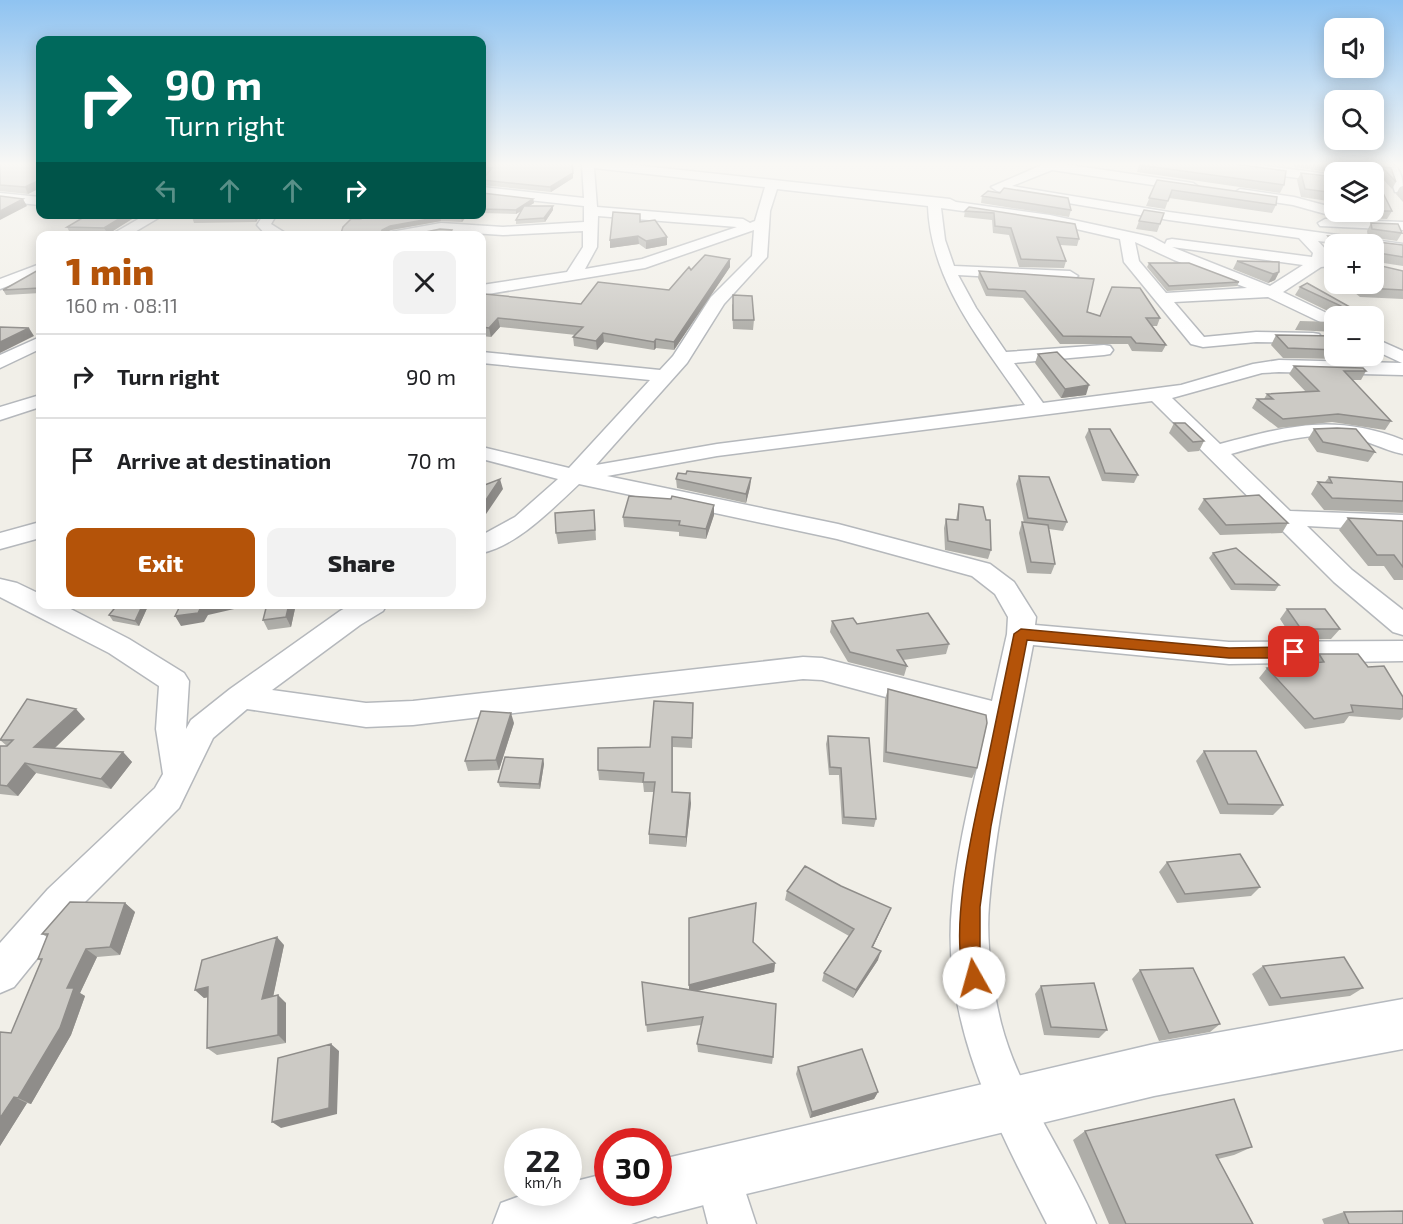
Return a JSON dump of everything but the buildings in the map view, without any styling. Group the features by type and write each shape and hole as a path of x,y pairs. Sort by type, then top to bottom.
{"street":[{"path":"126,231 145,221"},
{"path":"419,231 441,227 503,231 551,221"},
{"path":"573,276 590,247 591,221"},
{"path":"716,221 760,224"},
{"path":"486,543 523,522 574,476 662,376 680,359 717,301 759,257 761,221"},
{"path":"936,221 938,243 961,296 1038,410"},
{"path":"1060,221 1147,240 1324,263"},
{"path":"1207,221 1403,248"},
{"path":"1288,221 1376,223"},
{"path":"1367,221 1403,226"},
{"path":"486,289 645,263 704,241 760,224"},
{"path":"1163,298 1271,292 1318,262 1321,252 1303,234"},
{"path":"1127,236 1132,262 1197,340 1203,342 1256,337 1324,339"},
{"path":"1147,240 1179,257 1271,292 1324,318"},
{"path":"10,265 36,268"},
{"path":"948,270 1071,276"},
{"path":"0,285 36,271"},
{"path":"0,362 36,344"},
{"path":"1384,348 1403,358"},
{"path":"1003,358 1104,350"},
{"path":"486,357 662,376"},
{"path":"574,476 717,450 1183,391 1260,368 1279,366 1403,369"},
{"path":"1156,394 1343,576 1379,608 1403,625"},
{"path":"0,415 36,403"},
{"path":"0,415 36,410"},
{"path":"1214,452 1291,433 1338,430 1363,433 1403,448"},
{"path":"487,455 574,476 837,532 981,570 1005,588 1022,617 1021,634 982,826 970,907 971,955 981,1023 1009,1104 1072,1224"},
{"path":"1283,518 1403,523"},
{"path":"0,541 36,531"},
{"path":"0,588 8,589 36,603"},
{"path":"47,609 119,646 174,681 171,729 179,774"},
{"path":"0,974 61,901 167,798 202,729 241,697 365,609"},
{"path":"1021,634 1229,653 1403,651"},
{"path":"241,697 366,715 412,713 803,668 822,669 1005,716"},
{"path":"672,1185 1154,1070 1403,1024"},
{"path":"718,1173 732,1224"},
{"path":"522,1224 594,1205"}],"route":[{"path":"974,978 970,907 982,826 1021,634 1150,648 1229,653 1294,652"}]}
